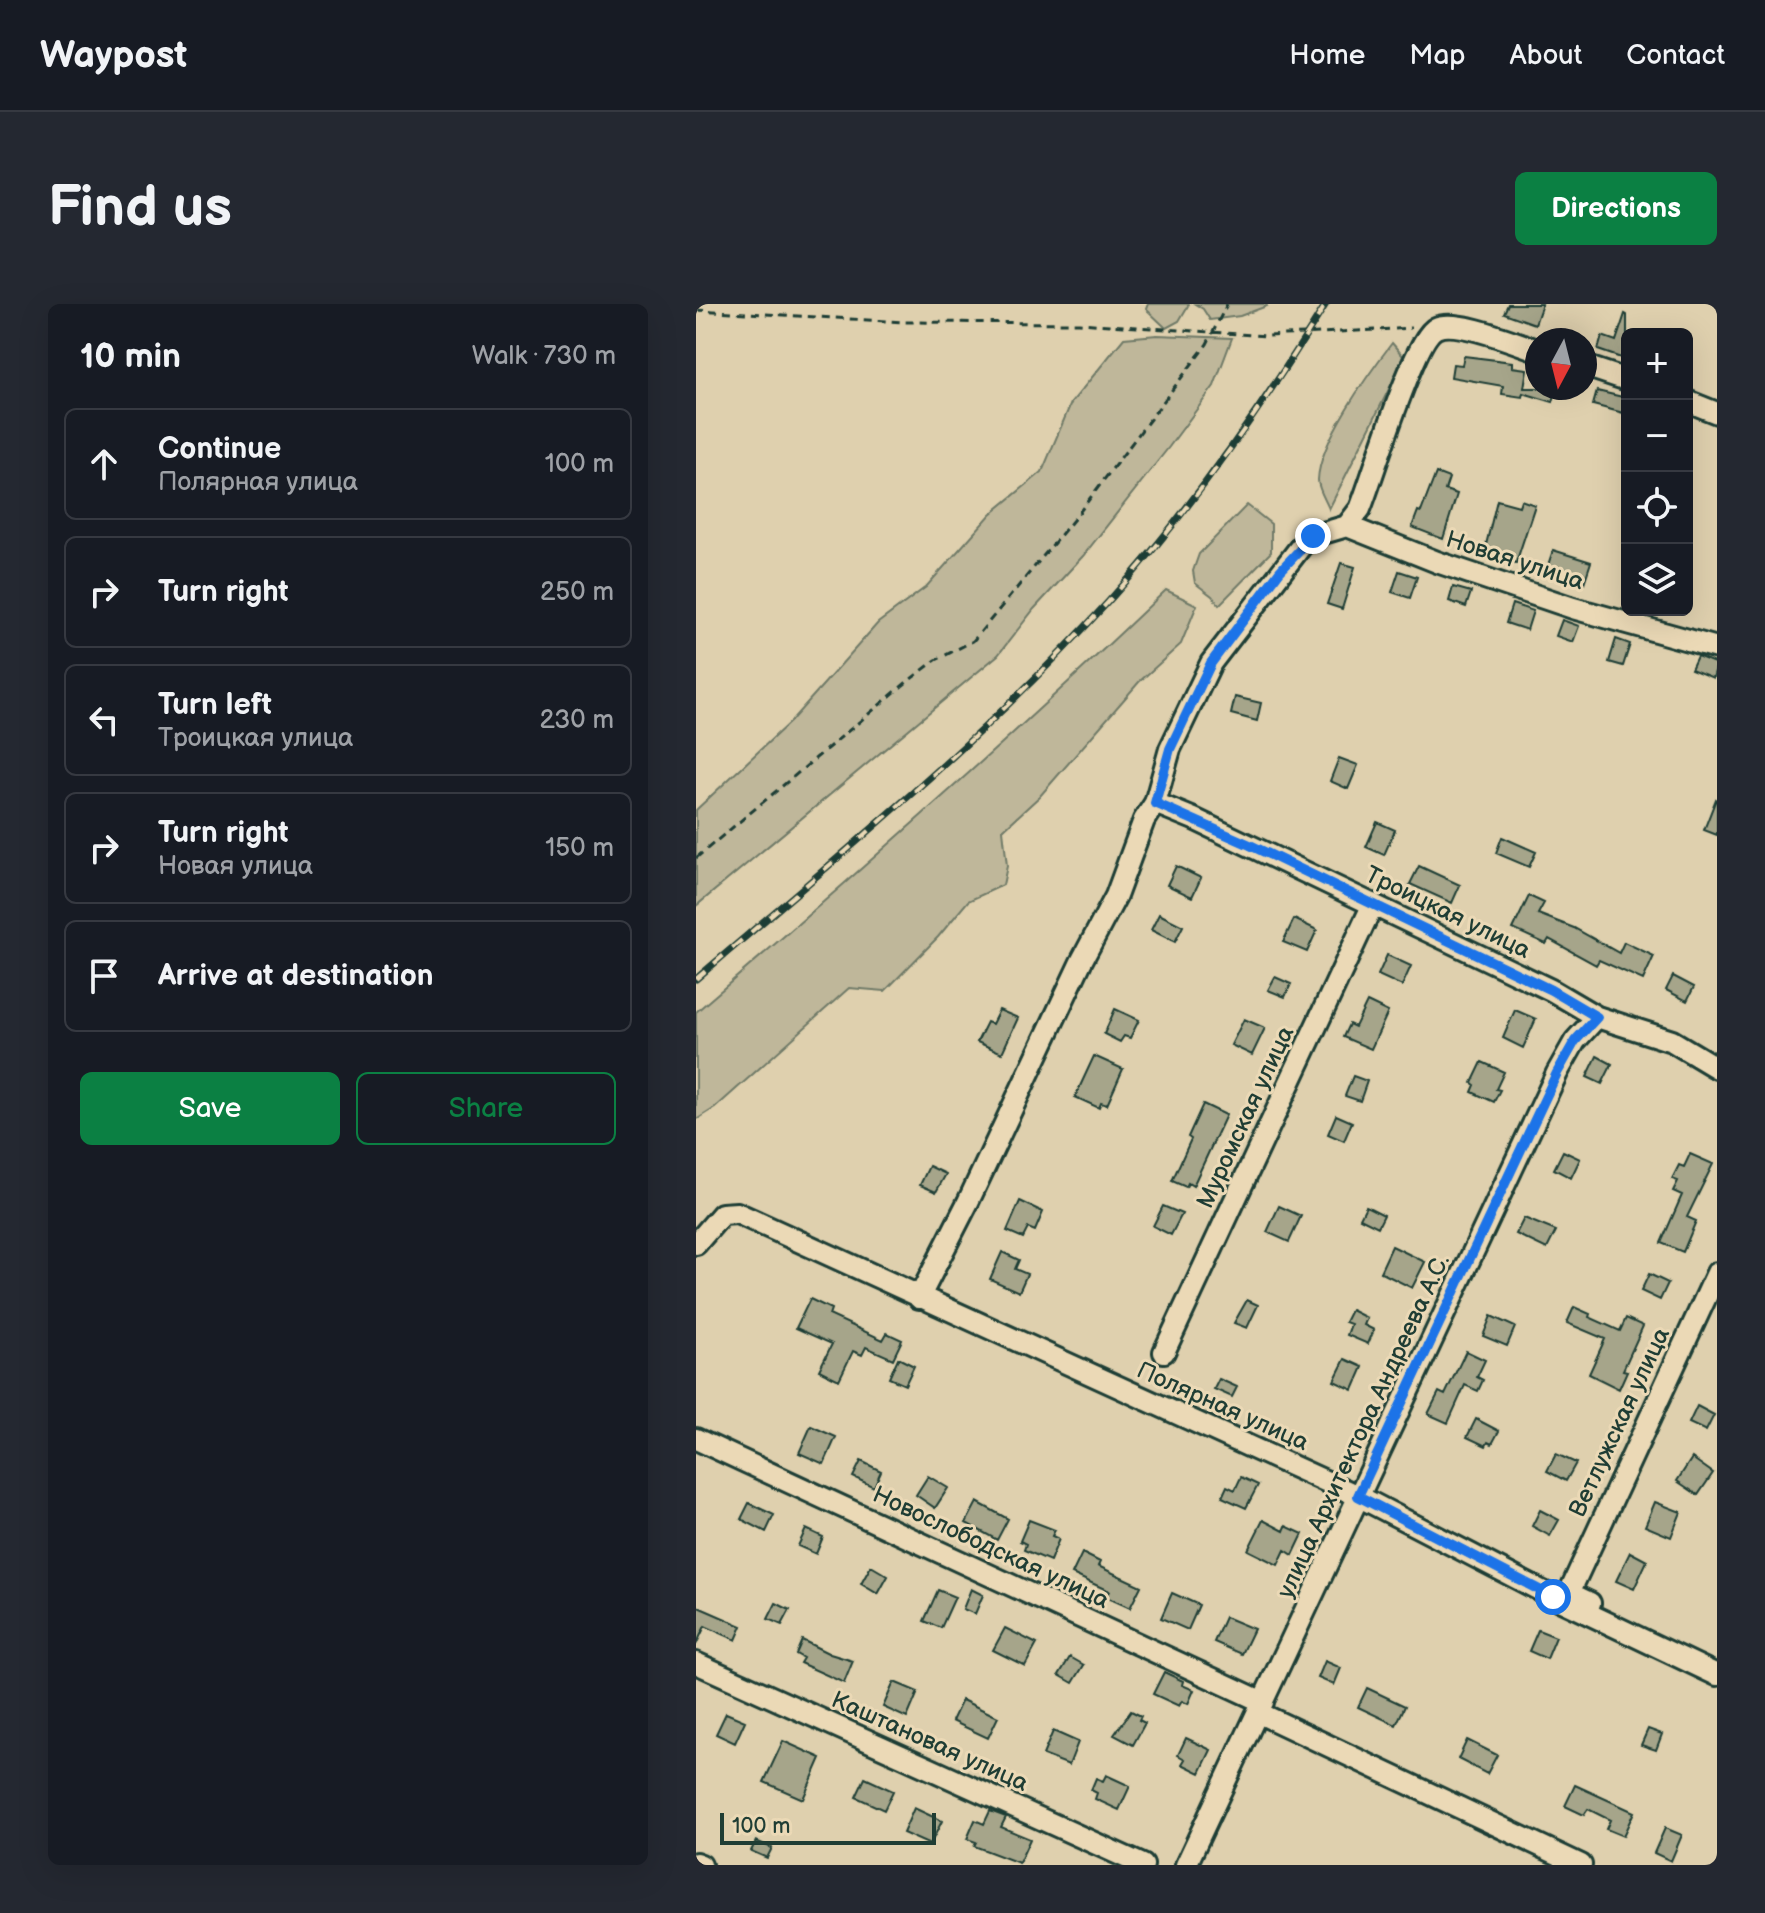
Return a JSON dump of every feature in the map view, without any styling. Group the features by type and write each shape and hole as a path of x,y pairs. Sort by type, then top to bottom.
{"street":[{"path":"919,1298 1116,896 1144,820 1155,803 1170,749 1211,663 1302,545 1313,536 1347,526 1360,509 1417,355 1429,335 1436,328 1470,329 1525,346"},
{"path":"1597,370 1621,378"},
{"path":"1693,403 1717,413"},
{"name":"Новая улица","path":"1347,526 1437,562 1573,608 1717,648"},
{"name":"Троицкая улица","path":"1155,803 1551,990 1597,1017 1672,1041 1717,1068"},
{"name":"Муромская улица","path":"1164,1352 1373,904"},
{"name":"улица Архитектора Андреева А.С.","path":"1186,1865 1557,1073 1575,1041 1597,1017"},
{"name":"Полярная улица","path":"696,1244 722,1214 737,1213 1358,1496 1553,1597 1717,1675"},
{"name":"Ветлужская улица","path":"1717,1273 1569,1593 1717,1662"},
{"name":"Новослободская улица","path":"696,1439 1261,1708 1581,1865"},
{"name":"Каштановая улица","path":"696,1663 1143,1865"}],"path":[{"path":"696,858 907,682 936,660 973,641 1078,514 1207,344 1227,304"},
{"path":"696,310 903,322 1079,323 1129,329 1267,336 1436,328"}],"shaded area":[{"path":"1148,304 1189,304 1179,321 1166,328 1146,309"},
{"path":"1195,304 1267,306 1240,316 1210,320 1203,309"},
{"path":"1157,335 1232,338 1214,386 1083,556 1034,609 998,655 696,906 696,810 790,722 878,623 926,587 991,514 1042,472 1071,403 1124,338"},
{"path":"1392,343 1403,356 1329,509 1318,480 1327,447 1347,408"},
{"path":"1247,505 1271,524 1271,552 1219,605 1195,583 1193,571 1199,554"},
{"path":"1166,590 1197,605 1181,644 1139,682 1040,796 1003,830 1007,866 1003,885 968,901 885,991 849,988 715,1108 696,1120 696,1012 934,804"}],"building":[{"path":"1508,304 1542,304 1535,324 1504,313"},
{"path":"1625,314 1627,328 1621,328 1621,358 1598,350 1602,336 1616,341"},
{"path":"1464,356 1512,362 1512,367 1525,369 1525,394 1522,397 1502,394 1503,386 1451,377 1453,364 1462,365"},
{"path":"1597,391 1621,397 1621,412 1593,405 1597,400"},
{"path":"1436,473 1449,478 1445,490 1457,494 1443,539 1412,527"},
{"path":"1497,500 1519,506 1521,500 1535,505 1516,563 1484,553"},
{"path":"1553,550 1591,562 1584,583 1546,571"},
{"path":"1341,563 1355,567 1342,609 1327,604"},
{"path":"1399,571 1417,577 1410,598 1392,592"},
{"path":"1453,587 1471,592 1466,607 1449,601"},
{"path":"1512,604 1533,611 1527,630 1506,623"},
{"path":"1562,620 1579,626 1573,642 1556,636"},
{"path":"1616,639 1630,644 1623,666 1609,662"},
{"path":"1697,656 1717,664 1713,678 1691,669"},
{"path":"1235,697 1261,703 1257,721 1231,714"},
{"path":"1339,758 1358,765 1348,789 1330,781"},
{"path":"1717,800 1717,835 1704,830"},
{"path":"1377,822 1395,830 1384,855 1366,847"},
{"path":"1502,837 1536,852 1529,867 1496,853"},
{"path":"1176,866 1201,878 1192,897 1167,885"},
{"path":"1419,866 1460,885 1452,903 1410,884"},
{"path":"1529,896 1544,903 1538,914 1574,928 1619,953 1624,942 1654,956 1643,980 1599,960 1596,965 1549,939 1546,944 1513,929"},
{"path":"1159,914 1183,926 1175,942 1151,930"},
{"path":"1294,919 1317,930 1307,952 1283,942"},
{"path":"1387,955 1411,966 1402,986 1378,975"},
{"path":"1673,976 1694,987 1687,1001 1666,990"},
{"path":"1275,977 1291,984 1285,997 1268,990"},
{"path":"1367,1002 1388,1012 1371,1049 1343,1037 1349,1024 1355,1027"},
{"path":"1115,1009 1139,1020 1130,1038 1124,1036 1120,1042 1104,1034"},
{"path":"999,1010 1018,1018 1002,1053 977,1042 987,1022 992,1024"},
{"path":"1515,1010 1536,1019 1523,1048 1503,1038"},
{"path":"1244,1019 1265,1028 1252,1055 1231,1045"},
{"path":"1094,1056 1123,1069 1107,1105 1101,1103 1099,1108 1075,1097"},
{"path":"1597,1056 1612,1064 1602,1084 1587,1077"},
{"path":"1482,1062 1504,1072 1494,1102 1472,1092 1475,1085 1472,1083"},
{"path":"1353,1076 1367,1081 1360,1101 1345,1096"},
{"path":"1203,1104 1226,1115 1193,1186 1188,1183 1186,1187 1172,1181"},
{"path":"1336,1115 1352,1122 1344,1141 1328,1134"},
{"path":"1563,1151 1580,1159 1571,1178 1554,1169"},
{"path":"1690,1154 1713,1164 1687,1217 1696,1221 1683,1252 1661,1243 1682,1195 1673,1191 1678,1181 1672,1179 1679,1165 1684,1167"},
{"path":"929,1166 946,1174 936,1192 920,1185"},
{"path":"1020,1201 1043,1212 1035,1231 1028,1228 1023,1238 1007,1231"},
{"path":"1163,1206 1182,1214 1171,1235 1153,1226"},
{"path":"1279,1206 1301,1216 1289,1242 1267,1232"},
{"path":"1366,1206 1384,1215 1378,1227 1360,1218"},
{"path":"1524,1218 1556,1231 1547,1249 1516,1234"},
{"path":"1392,1246 1425,1262 1412,1288 1380,1272"},
{"path":"1002,1252 1019,1260 1015,1269 1027,1274 1019,1292 990,1279"},
{"path":"1649,1274 1668,1283 1660,1300 1641,1291"},
{"path":"810,1299 831,1309 829,1315 883,1340 887,1333 902,1340 893,1359 866,1347 862,1355 853,1351 839,1380 819,1370 832,1344 796,1328"},
{"path":"1247,1300 1258,1305 1247,1328 1234,1323"},
{"path":"1574,1307 1620,1331 1626,1318 1643,1326 1623,1370 1627,1371 1619,1389 1589,1374 1605,1339 1567,1323"},
{"path":"1351,1310 1367,1318 1364,1325 1374,1330 1368,1344 1347,1335 1351,1324 1345,1322"},
{"path":"1491,1316 1515,1327 1507,1346 1483,1336"},
{"path":"1466,1351 1485,1360 1477,1377 1483,1380 1478,1391 1465,1385 1448,1423 1428,1414 1439,1392 1445,1395"},
{"path":"898,1358 914,1366 905,1385 889,1378"},
{"path":"1345,1359 1363,1367 1353,1390 1334,1381"},
{"path":"1219,1379 1237,1387 1232,1397 1214,1389"},
{"path":"1697,1406 1714,1415 1706,1431 1689,1423"},
{"path":"1476,1419 1499,1431 1492,1444 1488,1442 1486,1446 1467,1437"},
{"path":"811,1426 836,1437 824,1464 799,1453"},
{"path":"1556,1454 1576,1463 1566,1481 1547,1471"},
{"path":"1692,1458 1713,1473 1698,1495 1677,1481"},
{"path":"861,1461 881,1471 874,1487 853,1477"},
{"path":"928,1476 948,1488 935,1508 916,1495"},
{"path":"1241,1477 1258,1485 1246,1508 1222,1497 1227,1486 1235,1490"},
{"path":"977,1502 1008,1519 997,1540 966,1523"},
{"path":"1655,1502 1681,1512 1671,1537 1645,1526"},
{"path":"749,1503 774,1515 766,1532 741,1519"},
{"path":"1540,1510 1559,1520 1550,1536 1532,1526"},
{"path":"1029,1520 1055,1530 1052,1536 1059,1539 1050,1561 1024,1550 1026,1544 1020,1541"},
{"path":"1263,1520 1284,1531 1286,1526 1303,1534 1293,1555 1285,1550 1278,1565 1248,1550"},
{"path":"806,1529 823,1537 816,1554 798,1546"},
{"path":"1630,1552 1647,1561 1634,1589 1616,1581"},
{"path":"1082,1553 1100,1562 1098,1566 1141,1586 1130,1608 1106,1597 1109,1591 1072,1574"},
{"path":"871,1566 888,1576 878,1594 861,1584"},
{"path":"971,1589 983,1595 975,1614 963,1609"},
{"path":"938,1590 955,1597 941,1628 924,1621"},
{"path":"1172,1593 1199,1605 1188,1630 1161,1618"},
{"path":"776,1603 790,1610 782,1625 768,1619"},
{"path":"696,1606 742,1626 736,1640 705,1626 696,1645"},
{"path":"1225,1617 1254,1629 1242,1654 1214,1642"},
{"path":"1005,1628 1037,1644 1025,1666 993,1650"},
{"path":"1538,1630 1556,1637 1547,1659 1529,1651"},
{"path":"802,1640 853,1661 844,1683 800,1663 803,1658 796,1654"},
{"path":"1070,1657 1084,1665 1073,1683 1059,1675"},
{"path":"1325,1661 1341,1668 1334,1685 1318,1678"},
{"path":"1164,1672 1194,1690 1188,1704 1182,1701 1179,1706 1153,1694"},
{"path":"894,1682 918,1692 907,1718 883,1707"},
{"path":"1367,1688 1405,1706 1396,1725 1358,1707"},
{"path":"962,1700 998,1717 988,1738 952,1721"},
{"path":"1131,1711 1141,1716 1139,1720 1145,1723 1133,1745 1114,1735"},
{"path":"726,1713 745,1721 735,1743 716,1734"},
{"path":"1648,1729 1662,1734 1656,1750 1641,1745"},
{"path":"1053,1731 1078,1742 1069,1765 1043,1755"},
{"path":"1186,1738 1211,1750 1200,1773 1182,1764 1185,1759 1178,1755"},
{"path":"1467,1740 1497,1755 1487,1774 1458,1759"},
{"path":"783,1741 821,1758 803,1799 764,1782"},
{"path":"1106,1775 1130,1786 1119,1810 1095,1799 1097,1793 1091,1790 1096,1778 1103,1781"},
{"path":"865,1778 893,1791 884,1810 856,1797"},
{"path":"1575,1785 1634,1812 1623,1836 1606,1829 1610,1820 1588,1809 1584,1815 1565,1806"},
{"path":"914,1808 942,1821 930,1845 903,1833"},
{"path":"990,1811 1006,1817 1001,1827 1030,1839 1019,1863 974,1846 976,1842 967,1839 975,1820 984,1824"},
{"path":"1665,1828 1682,1835 1671,1861 1654,1853"},
{"path":"756,1841 772,1848 767,1858 751,1851"}],"railway":[{"path":"696,979 960,750 1108,602 1224,458 1326,304"}],"route":[{"path":"1313,536 1280,571 1211,663 1170,749 1155,803 1250,845 1551,990 1597,1017 1575,1041 1557,1073 1358,1496 1553,1597"}]}
